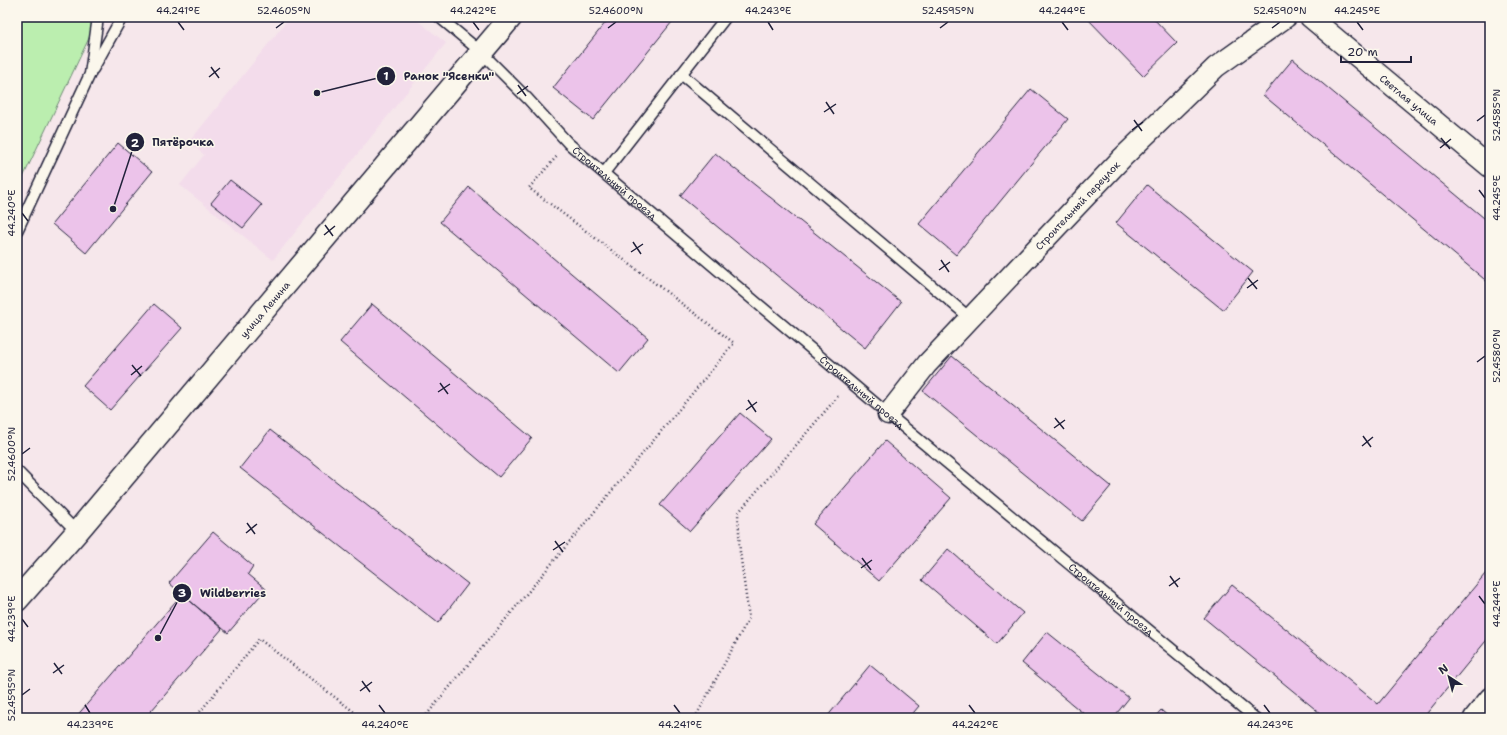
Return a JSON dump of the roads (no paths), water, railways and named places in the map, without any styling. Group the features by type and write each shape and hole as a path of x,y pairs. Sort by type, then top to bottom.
{"main road":[{"name":"улица Ленина","path":"17,600 77,532 511,17"}],"street":[{"name":"Строительный переулок","path":"888,414 927,364 1123,157 1216,67 1286,17"},
{"name":"Светлая улица","path":"1310,17 1490,167"},
{"path":"1474,718 1490,698"}],"lane":[{"path":"90,74 98,17"},
{"path":"17,230 90,74 122,17"},
{"name":"Строительный проезд","path":"439,17 482,52 568,143 888,414 1254,718"},
{"path":"604,173 726,17"},
{"path":"681,74 970,318"},
{"path":"17,471 77,532"}],"place":[{"name":"Ранок \"Ясенки\"","path":"317,93"},
{"name":"Пятёрочка","path":"113,209"},
{"name":"Wildberries","path":"158,638"}]}
